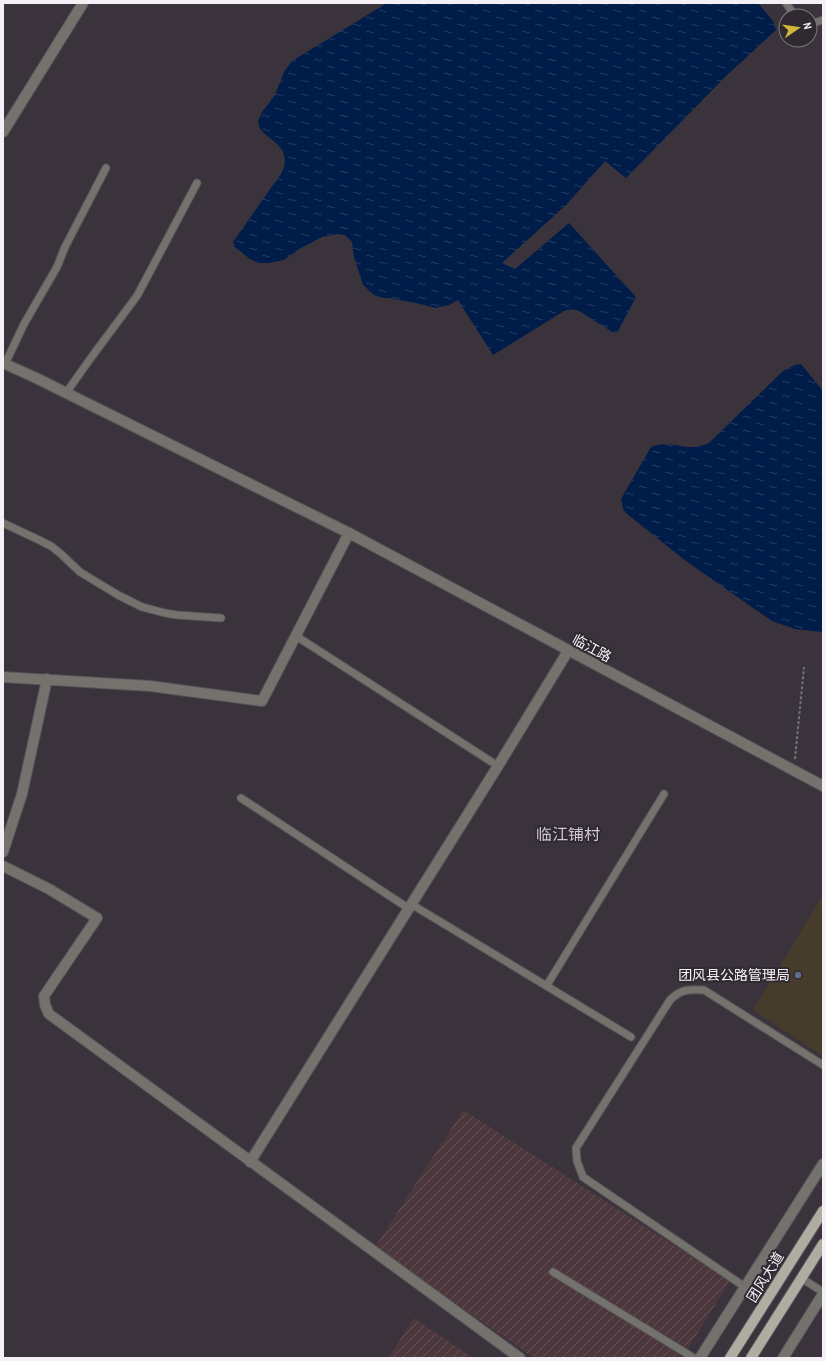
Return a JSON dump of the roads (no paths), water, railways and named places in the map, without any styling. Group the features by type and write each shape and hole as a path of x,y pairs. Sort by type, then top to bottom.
{"main road":[{"name":"团风大道","path":"730,1358 823,1211"},
{"path":"751,1358 823,1244"}],"street":[{"path":"3,132 83,3"},
{"name":"临江路","path":"4,364 66,393 349,533 823,786"},
{"path":"3,677 150,686 262,701 349,533"},
{"path":"250,1162 498,766 568,651"},
{"path":"3,852 22,794 48,679"},
{"path":"3,866 49,889 97,918 44,996 45,1006 49,1014 520,1358"},
{"path":"700,1358 823,1164"},
{"path":"783,1358 823,1293"}],"lane":[{"path":"4,364 24,324 57,268 65,247 106,168"},
{"path":"66,393 137,296 197,183"},
{"path":"3,523 50,546 80,572 136,604 165,613 221,618"},
{"path":"296,636 498,766"},
{"path":"547,985 664,794"},
{"path":"241,798 410,906 547,985 631,1037"},
{"path":"745,1287 583,1177 577,1160 576,1148 670,1000 677,993 684,990 704,990 823,1065"},
{"path":"553,1272 694,1358"},
{"path":"801,1278 823,1293"}],"water":[{"path":"387,3 758,3 773,21 776,30 726,76 626,178 605,161 566,205 502,263 515,269 569,223 636,297 618,331 614,333 579,311 564,311 493,355 458,300 449,305 435,308 374,295 363,285 354,257 352,242 345,235 337,234 322,237 299,249 284,260 269,263 259,263 250,259 235,247 233,242 283,170 285,160 284,154 277,144 264,134 259,127 258,121 262,112 275,95 284,72 292,61"},
{"path":"801,364 823,391 823,632 795,629 772,621 686,561 627,514 623,509 621,499 651,447 668,444 695,447 709,443 783,371 795,365"}],"place":[{"name":"团风县公路管理局","path":"798,975"}],"district":[{"name":"临江铺村","path":"568,834"}]}
